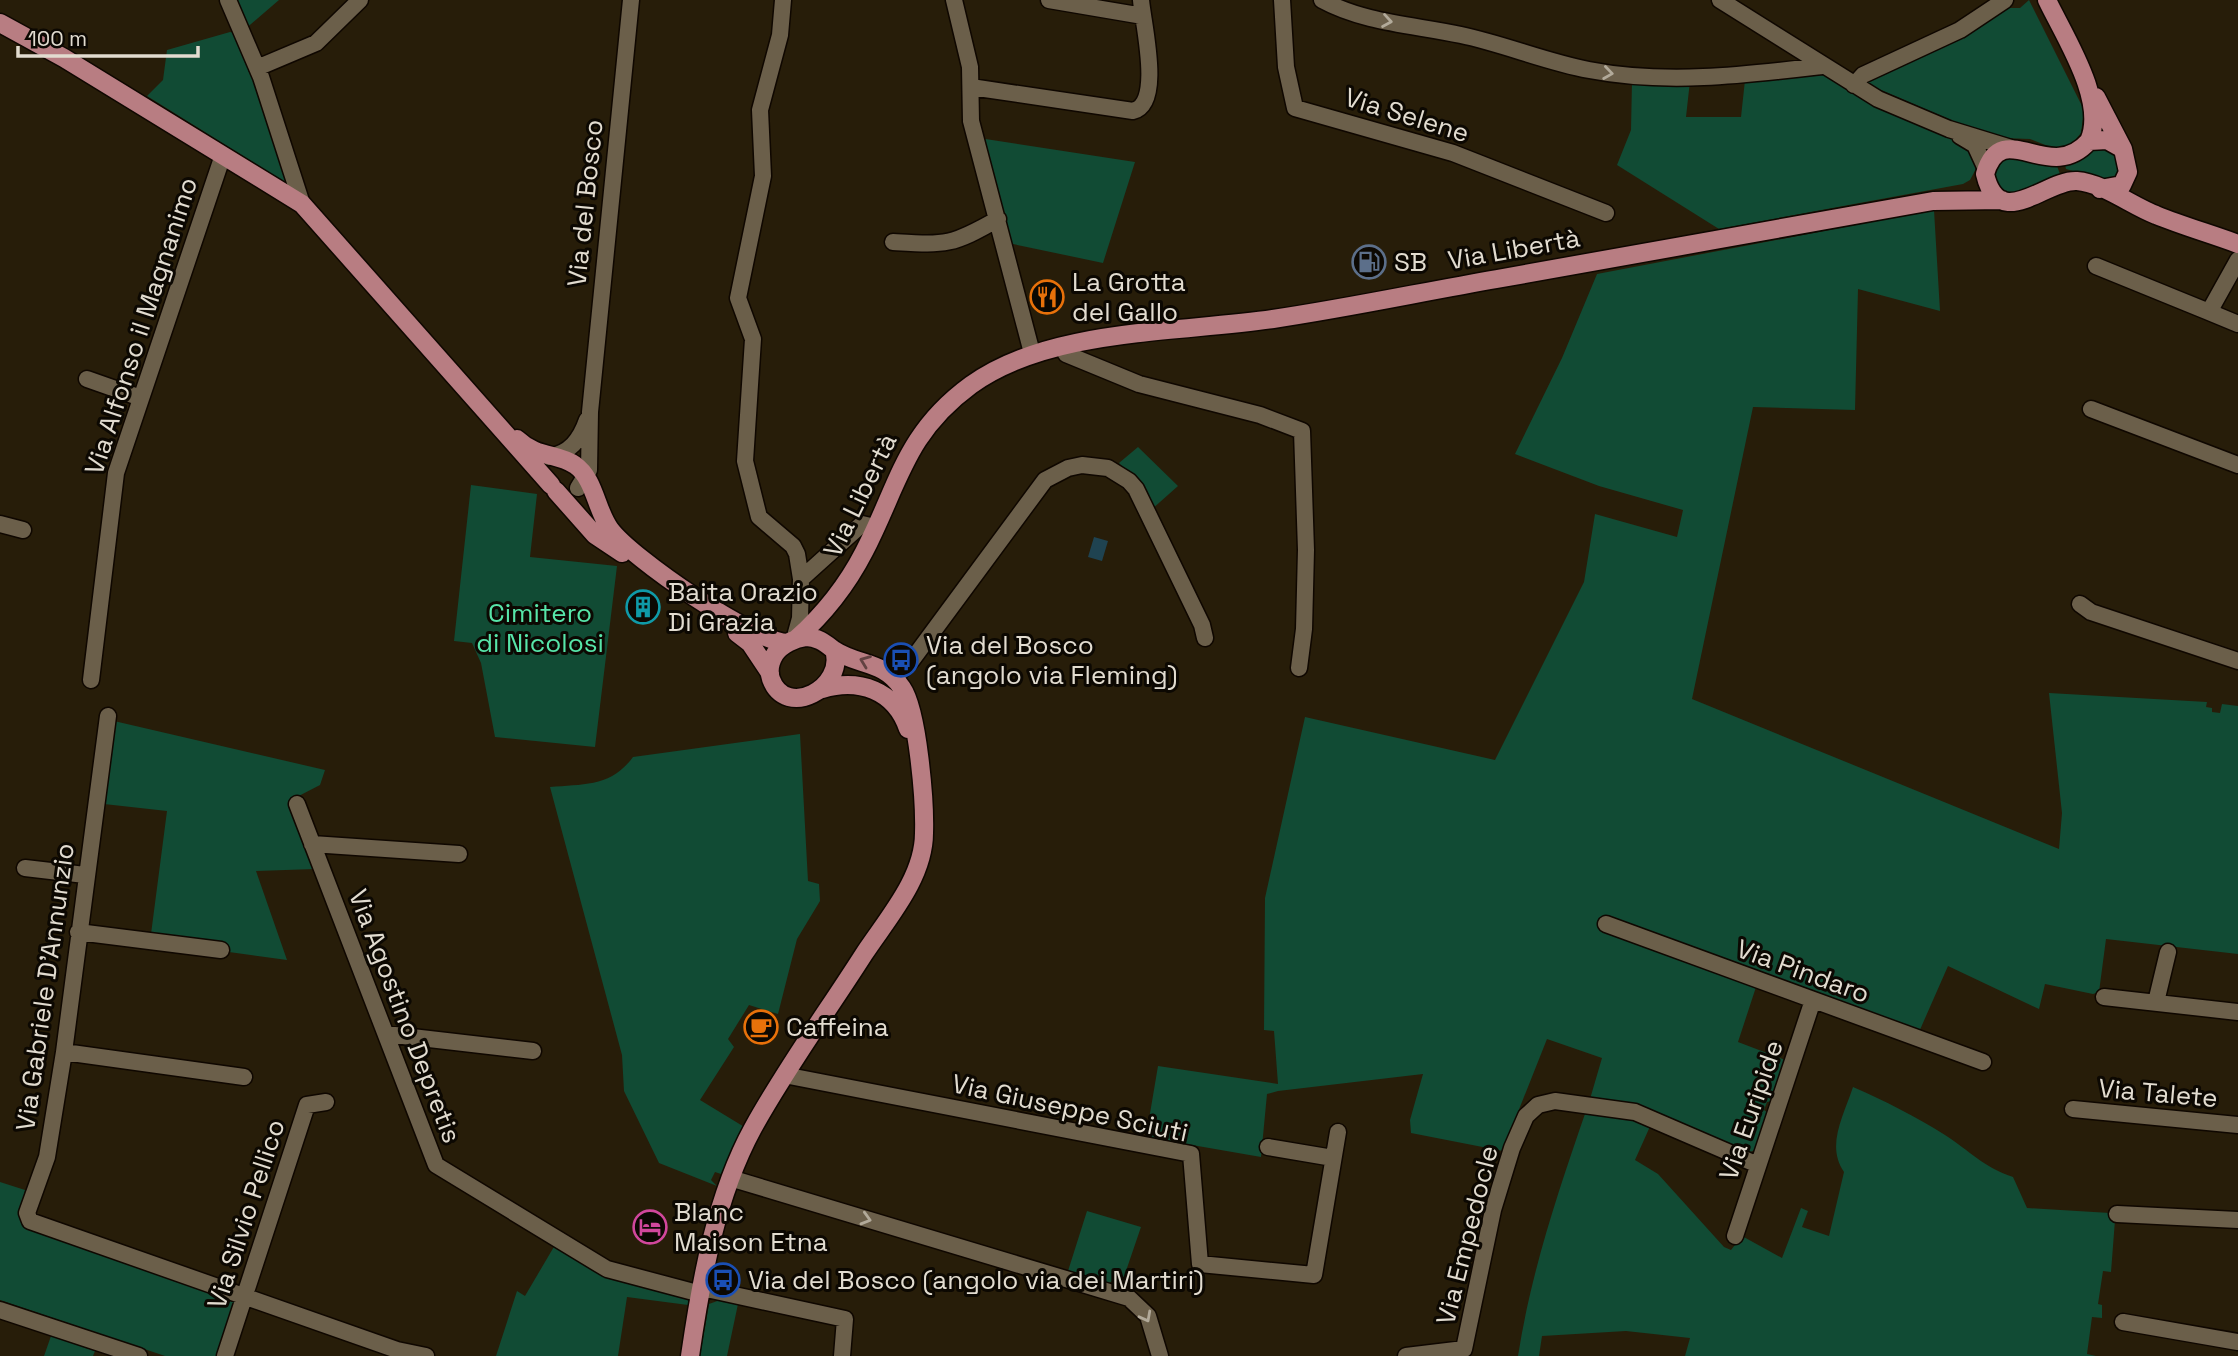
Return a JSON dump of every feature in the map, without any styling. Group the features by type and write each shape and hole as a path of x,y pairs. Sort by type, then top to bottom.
{"main road":[{"path":"1933,201 1971,187 1997,155 2011,148 2021,148 2051,159 2064,159 2081,151 2089,141 2095,124 2094,109 2085,82 2047,0"},
{"path":"0,23 302,204 595,534 750,643 770,673 775,687 789,697 800,699 835,685 862,685 884,694 906,722 917,756"},
{"path":"2085,82 2103,107 2123,149 2128,162 2126,179 2139,197 2197,229"},
{"path":"2089,141 2107,140 2123,149"},
{"path":"1985,171 1990,190 2002,200"},
{"path":"1933,201 2024,202 2051,186 2072,181 2114,189 2126,179"},
{"path":"2100,188 2158,216 2238,244"},
{"name":"Via Libertà","path":"846,583 907,455 934,418 971,385 1032,353 1062,346 1272,319 1933,201"},
{"path":"488,412 522,443 572,469 610,529 635,554 751,632 776,643 814,638 873,664 894,678 909,699 924,836 918,865 902,897 784,1075 753,1127 730,1178 702,1291 690,1356"},
{"path":"572,469 569,494 554,488 549,476 572,469"},
{"path":"770,673 773,656 814,623 846,583"},
{"path":"822,689 836,668 830,621 846,583"}],"street":[{"path":"228,0 257,68 302,204"},
{"path":"257,68 316,43 360,0"},
{"name":"Via del Bosco","path":"572,469 590,412 631,0"},
{"path":"783,0 780,35 760,110 763,176 738,298 753,339 745,461 759,517 788,540 797,554 801,579 800,618 793,641"},
{"path":"954,0 970,67 971,121 1032,353"},
{"path":"971,87 1140,110 1147,101 1150,83 1142,8 1049,0"},
{"name":"Via Selene","path":"1282,0 1286,67 1295,108 1453,153 1606,213"},
{"path":"1322,0 1336,8 1376,19 1462,35 1592,71 1627,76 1743,77 1772,70 1822,66"},
{"path":"1720,0 1854,85 1949,129 1975,145 1985,171"},
{"path":"1854,85 1863,75 1960,30 2005,0"},
{"path":"1772,70 1784,62 1792,46"},
{"path":"1949,129 2011,148"},
{"name":"Via Alfonso il Magnanimo","path":"92,680 115,481 223,155"},
{"path":"893,242 949,244 962,240 998,219"},
{"path":"2209,312 2238,260"},
{"path":"2096,266 2238,324"},
{"path":"1062,346 1066,354 1128,380 1259,415 1299,429 1305,434 1302,467 1304,616 1299,668"},
{"path":"87,379 141,398"},
{"path":"2091,409 2238,465"},
{"path":"572,469 590,412"},
{"path":"894,678 912,660 1045,480 1068,468 1082,465 1108,468 1136,489 1202,625 1205,638"},
{"path":"801,579 862,523 875,527"},
{"path":"0,524 23,530"},
{"path":"2080,604 2091,612 2238,661"},
{"name":"Via Gabriele D'Annunzio","path":"108,716 85,875 64,1052 47,1157 27,1213 30,1221 397,1350 426,1356"},
{"name":"Via Agostino Depretis","path":"297,804 436,1165 607,1269 845,1319 842,1356"},
{"path":"313,844 459,853"},
{"path":"25,868 85,875"},
{"name":"Via Pindaro","path":"1606,925 1983,1062"},
{"path":"78,932 221,950"},
{"path":"2156,1002 2168,952"},
{"path":"2104,997 2238,1012"},
{"name":"Via Euripide","path":"1735,1236 1813,1000"},
{"path":"386,1034 533,1051"},
{"path":"64,1052 244,1077"},
{"name":"Via Giuseppe Sciuti","path":"784,1075 1191,1154 1200,1264 1314,1276 1338,1132"},
{"name":"Via Empedocle","path":"1406,1356 1464,1353 1493,1210 1512,1147 1526,1116 1538,1105 1555,1101 1635,1112 1758,1165"},
{"name":"Via Silvio Pellico","path":"225,1356 307,1105 326,1102"},
{"name":"Via Talete","path":"2073,1109 2238,1125"},
{"path":"1268,1147 1333,1158"},
{"path":"730,1178 1129,1298 1148,1316 1160,1356"},
{"path":"2117,1214 2238,1220"},
{"path":"0,1310 139,1356"},
{"path":"2123,1322 2238,1342"}],"green space":[{"path":"232,0 279,0 244,30"},
{"path":"2029,0 2084,110 2081,133 2071,145 2053,148 2030,139 2004,138 1972,129 1867,84 1870,76 2005,8 2020,8"},
{"path":"230,32 237,33 293,187 147,96 163,80 167,50"},
{"path":"1823,74 1882,109 1968,145 1977,167 1970,180 1963,184 1719,229 1617,165 1631,130 1632,81 1690,81 1686,117 1741,117 1745,80"},
{"path":"979,138 1135,162 1103,263 1008,243"},
{"path":"2100,147 2115,153 2120,166 2118,177 2108,181 2066,169 2065,165 2072,164"},
{"path":"2015,156 2057,166 2060,174 2045,180 2025,195 2009,192 1998,184 1995,173 2003,161"},
{"path":"1934,210 1940,311 1858,289 1855,410 1753,407 1692,699 2059,849 2062,813 2049,693 2207,702 2206,707 2212,708 2212,712 2220,713 2222,704 2238,706 2238,954 2106,939 2099,992 2093,994 2045,984 2039,1009 1948,966 1919,1032 1757,984 1738,1042 1788,1061 1772,1101 1767,1102 1764,1110 1768,1113 1755,1150 1750,1152 1590,1099 1602,1058 1547,1039 1518,1112 1521,1113 1503,1151 1411,1133 1410,1120 1423,1074 1267,1094 1261,1157 1146,1137 1158,1066 1278,1084 1274,1031 1264,1030 1265,898 1305,717 1495,760 1584,582 1595,514 1677,537 1683,510 1599,486 1515,454 1562,358 1597,274"},
{"path":"1138,447 1178,486 1151,510 1137,483 1119,463"},
{"name":"Cimitero di Nicolosi","path":"471,485 537,494 530,557 617,566 595,747 495,737 481,663 472,643 454,641"},
{"path":"114,721 325,770 320,785 289,801 315,869 256,871 287,960 229,952 229,947 151,934 167,811 104,804"},
{"path":"800,734 808,881 819,884 820,901 797,939 778,1014 749,1005 728,1039 734,1047 700,1100 746,1128 721,1174 715,1172 711,1180 717,1186 659,1163 624,1091 622,1055 550,787 606,779 625,767 633,757"},
{"path":"1853,1087 1922,1121 1985,1164 2013,1177 2027,1208 2110,1213 2111,1220 2115,1220 2111,1272 2103,1271 2098,1304 2102,1305 2102,1318 2092,1317 2087,1354 2096,1356 1685,1356 1690,1338 1626,1331 1542,1336 1539,1356 1518,1356 1538,1263 1586,1111 1652,1122 1635,1160 1658,1174 1724,1247 1731,1250 1742,1236 1782,1258 1801,1208 1808,1211 1802,1227 1829,1236 1844,1172 1836,1152 1836,1142"},
{"path":"0,1182 25,1190 20,1215 238,1300 218,1356 165,1356 0,1300"},
{"path":"1087,1211 1141,1227 1127,1268 1133,1293 1121,1288 1116,1279 1107,1284 1068,1271"},
{"path":"555,1245 604,1274 688,1299 688,1305 627,1297 618,1356 496,1356 517,1291 525,1296"},
{"path":"720,1300 738,1304 727,1356 700,1356 709,1304"},
{"path":"51,1336 95,1351 93,1356 44,1356"}],"water":[{"path":"1094,537 1108,541 1102,561 1088,557"}],"place":[{"name":"SB","path":"1369,262"},
{"name":"La Grotta del Gallo","path":"1047,297"},
{"name":"Baita Orazio Di Grazia","path":"643,607"},
{"name":"Via del Bosco (angolo via Fleming)","path":"901,660"},
{"name":"Caffeina","path":"761,1027"},
{"name":"Blanc Maison Etna","path":"650,1227"},
{"name":"Via del Bosco (angolo via dei Martiri)","path":"723,1280"}]}
